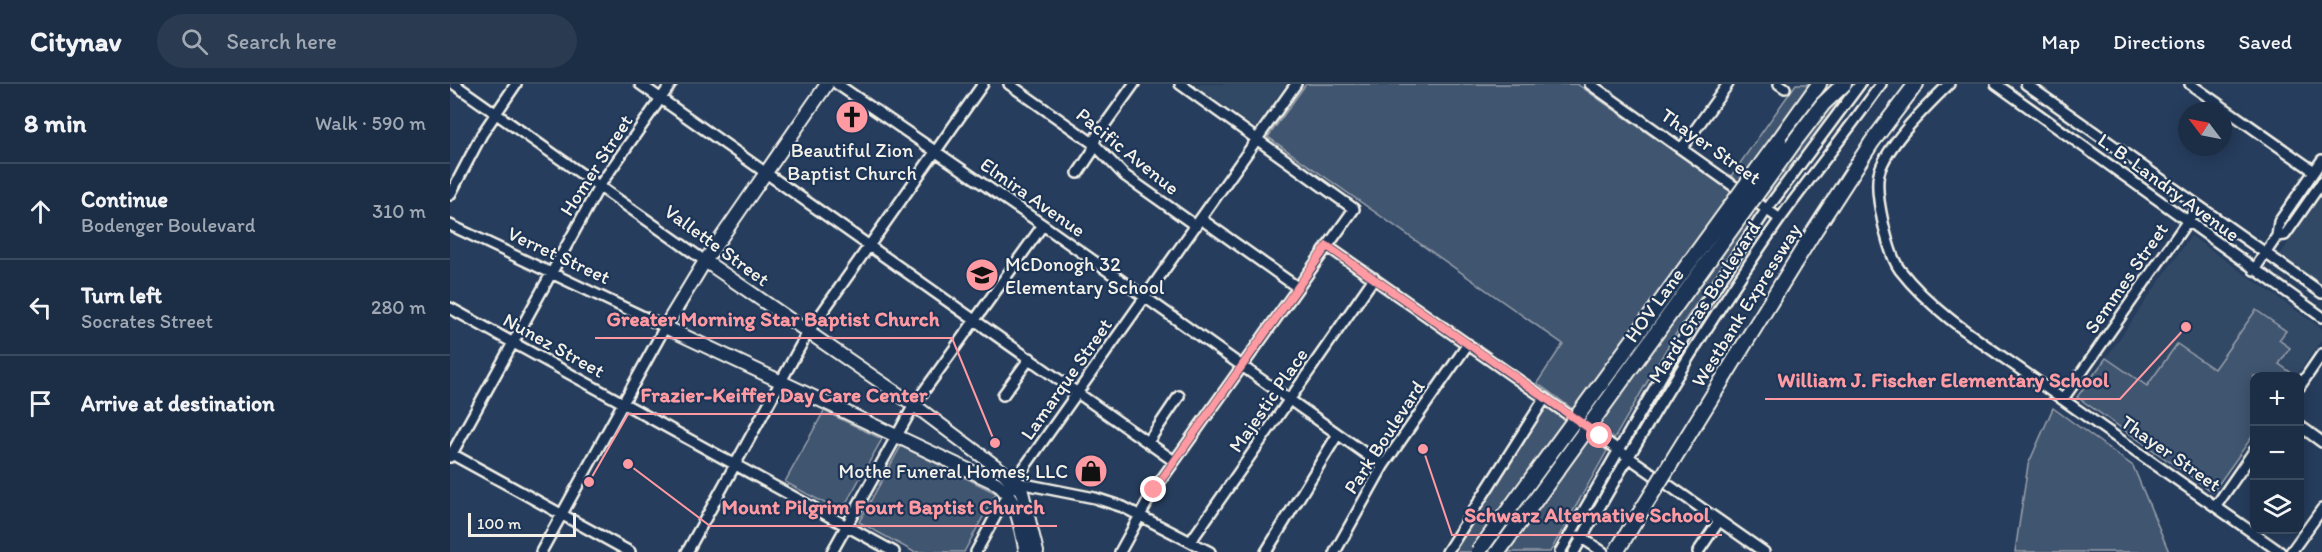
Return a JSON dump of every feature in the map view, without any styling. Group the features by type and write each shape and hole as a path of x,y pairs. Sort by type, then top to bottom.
{"highway":[{"path":"1478,552 1629,348 1819,84"},
{"name":"HOV Lane","path":"1498,552 1797,138 1823,104 1844,84"},
{"name":"Westbank Expressway","path":"1616,552 1872,141 1916,84"}],"main road":[{"path":"665,327 705,261 827,84"},
{"name":"Vallette Street","path":"705,261 807,334 914,405 1011,487"},
{"name":"Verret Street","path":"665,327 996,483 1011,487"},
{"path":"1011,487 1026,552"},
{"path":"1011,487 1024,498 1037,552"}],"street":[{"name":"Vallette Street","path":"454,84 705,261"},
{"path":"450,195 495,114 516,84"},
{"path":"640,84 1174,461"},
{"name":"Homer Street","path":"451,455 600,185 672,84"},
{"name":"Elmira Avenue","path":"837,84 1043,225 1383,466"},
{"path":"687,552 779,380 807,334 983,84"},
{"name":"Pacific Avenue","path":"1009,84 1094,144 1124,175 1298,287"},
{"path":"1078,173 1094,144 1134,84"},
{"path":"1120,552 1174,461 1354,209 1180,84"},
{"name":"Lamarque Street","path":"976,552 1011,487 1296,84"},
{"name":"Thayer Street","path":"1590,84 1780,219"},
{"path":"1682,148 1728,84"},
{"name":"Mardi Gras Boulevard","path":"1560,552 1695,320 1767,209 1860,84"},
{"name":"Mardi Gras Boulevard","path":"1574,552 1701,337 1780,219 1881,84"},
{"name":"Thayer Street","path":"1949,84 1911,125 1883,163 1879,174 1878,184 1893,258 1900,269 1935,307 2280,552"},
{"name":"L. B. Landry Avenue","path":"1996,84 2322,317"},
{"name":"L. B. Landry Avenue","path":"2026,84 2322,293"},
{"path":"2190,84 2314,171"},
{"path":"2254,270 2277,236 2279,222 2322,160"},
{"path":"2277,236 2285,234 2322,182"},
{"name":"Semmes Street","path":"2063,399 2198,206"},
{"name":"Verret Street","path":"450,225 665,327"},
{"path":"832,552 914,405 1043,225"},
{"path":"1327,246 1619,448 1764,552"},
{"name":"Majestic Place","path":"1191,541 1374,278"},
{"name":"Nunez Street","path":"450,308 894,552"},
{"path":"541,552 665,327"},
{"name":"Park Boulevard","path":"1335,552 1383,466 1468,344"},
{"path":"2304,380 2322,354"},
{"path":"1004,395 1030,358"},
{"path":"1148,442 1179,396"},
{"path":"1447,552 1545,398"},
{"path":"2304,429 2322,442"},
{"path":"1266,552 1338,434"},
{"path":"451,455 630,552"},
{"path":"2216,506 2250,457"},
{"path":"1011,487 1095,498 1141,514 1210,552"},
{"path":"2291,552 2322,509"},
{"path":"1698,552 1719,521"},
{"path":"1572,531 1603,552"}],"shaded area":[{"path":"1194,84 1286,84 1255,128"},
{"path":"1306,84 1577,84 1759,211 1671,341 1614,439 1537,383 1563,344 1268,137"},
{"path":"1796,84 1853,84 1765,203 1731,176"},
{"path":"2322,195 2322,284 2280,255"},
{"path":"2191,236 2322,329 2322,339 2299,372 2290,372 2279,364 2214,369 2148,387 2106,358"},
{"path":"2256,310 2286,331 2279,340 2290,348 2279,364 2290,372 2250,372 2250,440 2213,492 2077,397 2106,358 2147,386 2177,344 2214,369"},
{"path":"1545,404 1607,451 1550,552 1452,552"},
{"path":"2053,408 2133,466 2169,552 2015,552 2028,465"},
{"path":"824,411 882,439 841,512 785,482"},
{"path":"901,446 996,493 964,552 914,552 859,522"}],"place":[{"name":"Beautiful Zion Baptist Church","path":"852,117"},
{"name":"McDonogh 32 Elementary School","path":"982,275"},
{"name":"William J. Fischer Elementary School","path":"2186,327"},
{"name":"Greater Morning Star Baptist Church","path":"995,443"},
{"name":"Schwarz Alternative School","path":"1423,449"},
{"name":"Mount Pilgrim Fourt Baptist Church","path":"628,464"},
{"name":"Mothe Funeral Homes, LLC","path":"1091,471"},
{"name":"Frazier-Keiffer Day Care Center","path":"589,482"}],"route":[{"path":"1154,490 1327,246 1600,436"}]}
